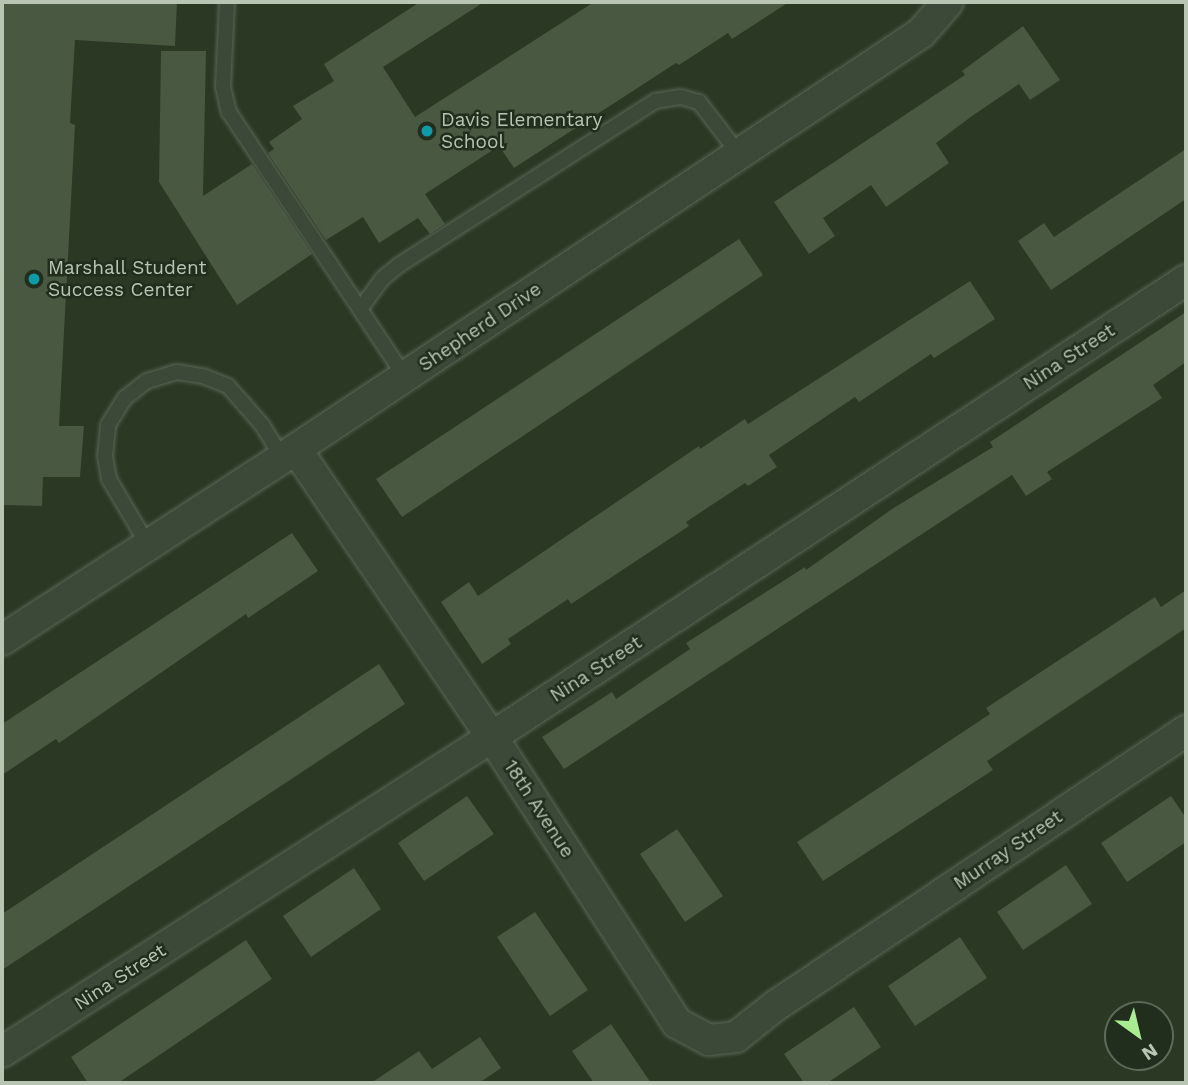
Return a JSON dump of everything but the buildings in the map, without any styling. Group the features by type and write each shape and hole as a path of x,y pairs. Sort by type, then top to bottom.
{"street":[{"name":"Shepherd Drive","path":"2,640 290,453 921,33 948,2"},
{"name":"Nina Street","path":"2,1052 492,737 1186,280"},
{"name":"18th Avenue","path":"290,453 492,737 677,1023 709,1040 736,1037 830,969"},
{"name":"Murray Street","path":"830,969 1186,731"}],"lane":[{"path":"227,2 223,87 229,112 405,377"},
{"path":"361,308 383,278 655,101 681,97 699,102 739,154"},
{"path":"148,545 109,478 105,456 108,425 125,398 147,380 177,372 203,376 228,386 290,453"}],"place":[{"name":"Davis Elementary School","path":"427,131"},
{"name":"Marshall Student Success Center","path":"34,279"}]}
